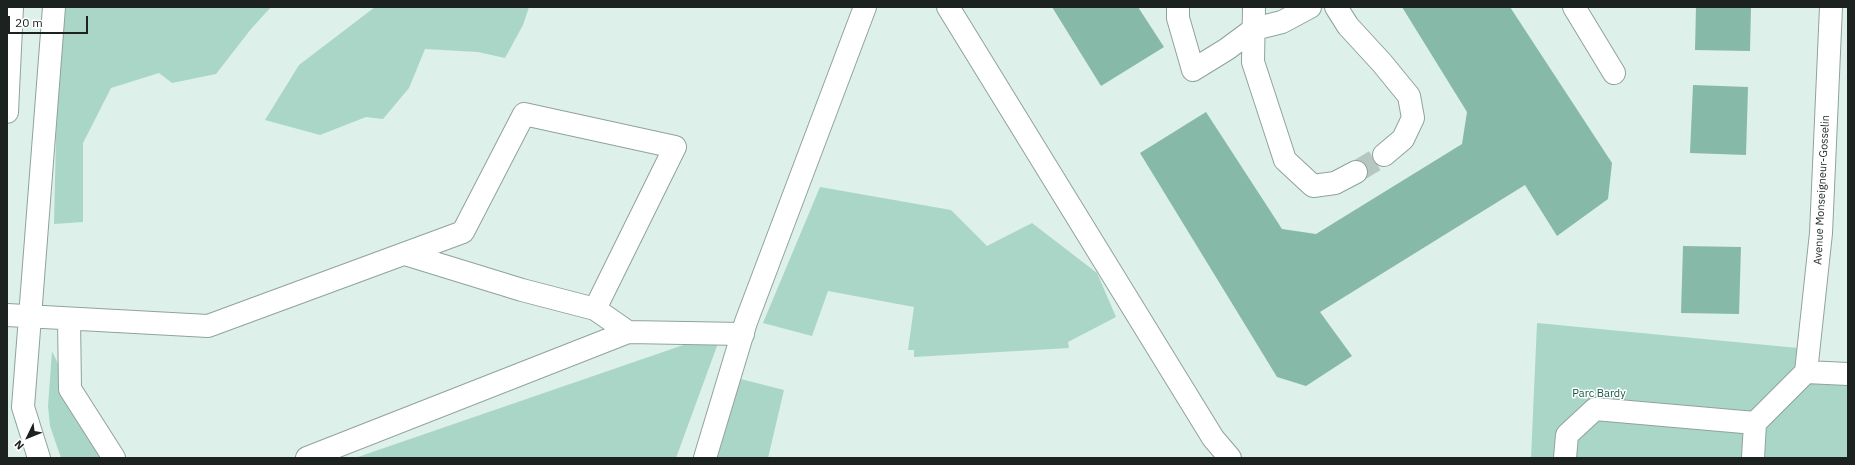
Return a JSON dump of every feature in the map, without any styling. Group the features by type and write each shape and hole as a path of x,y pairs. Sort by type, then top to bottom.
{"street":[{"path":"7,112 12,7"},
{"path":"39,458 15,407 30,317 54,7"},
{"path":"705,458 743,334 865,7"},
{"path":"948,7 1213,438 1230,458"},
{"path":"1178,7 1178,18 1193,70 1227,49 1254,29 1282,22 1310,7"},
{"path":"1254,7 1253,62 1285,160 1313,186 1335,183 1356,172"},
{"path":"1336,7 1348,26 1382,63 1409,96 1413,118 1403,139 1384,155"},
{"path":"1574,7 1614,73"},
{"name":"Avenue Monseigneur-Gosselin","path":"1806,372 1821,233 1831,7"},
{"path":"7,315 208,326 463,232 524,114 675,147 595,309"},
{"path":"405,254 522,290 595,309 628,332"},
{"path":"69,319 70,389 114,458"},
{"path":"307,458 628,332 743,334"},
{"path":"1753,458 1755,423 1806,372 1848,374"},
{"path":"1565,458 1567,435 1595,409 1755,423"}],"green space":[{"path":"59,7 271,7 251,29 216,74 172,83 159,73 111,88 83,143 83,222 54,224"},
{"path":"375,7 529,7 523,25 505,58 478,52 425,49 409,88 383,119 366,117 320,135 265,120 299,65"},
{"path":"820,187 951,210 987,246 1032,223 1097,273 1116,317 1068,342 1069,348 914,357 914,350 908,350 914,307 828,291 812,336 763,323"},
{"name":"Parc Bardy","path":"1537,323 1808,349 1807,372 1848,374 1848,458 1531,458"},
{"path":"717,339 717,346 676,458 355,458 695,341"},
{"path":"52,351 92,437 113,458 61,458 50,426 48,406"},
{"path":"729,376 784,390 768,458 711,458"}],"building":[{"path":"1052,7 1138,7 1164,47 1101,86"},
{"path":"1402,7 1510,7 1612,163 1608,199 1557,236 1525,185 1320,312 1352,356 1306,386 1277,377 1140,153 1206,112 1282,229 1316,234 1462,144 1467,112"},
{"path":"1696,7 1751,7 1750,51 1695,50"},
{"path":"1693,85 1748,87 1746,155 1690,153"},
{"path":"1683,246 1741,247 1739,314 1681,313"}],"tunnel":[{"path":"1356,172 1384,155"}]}
